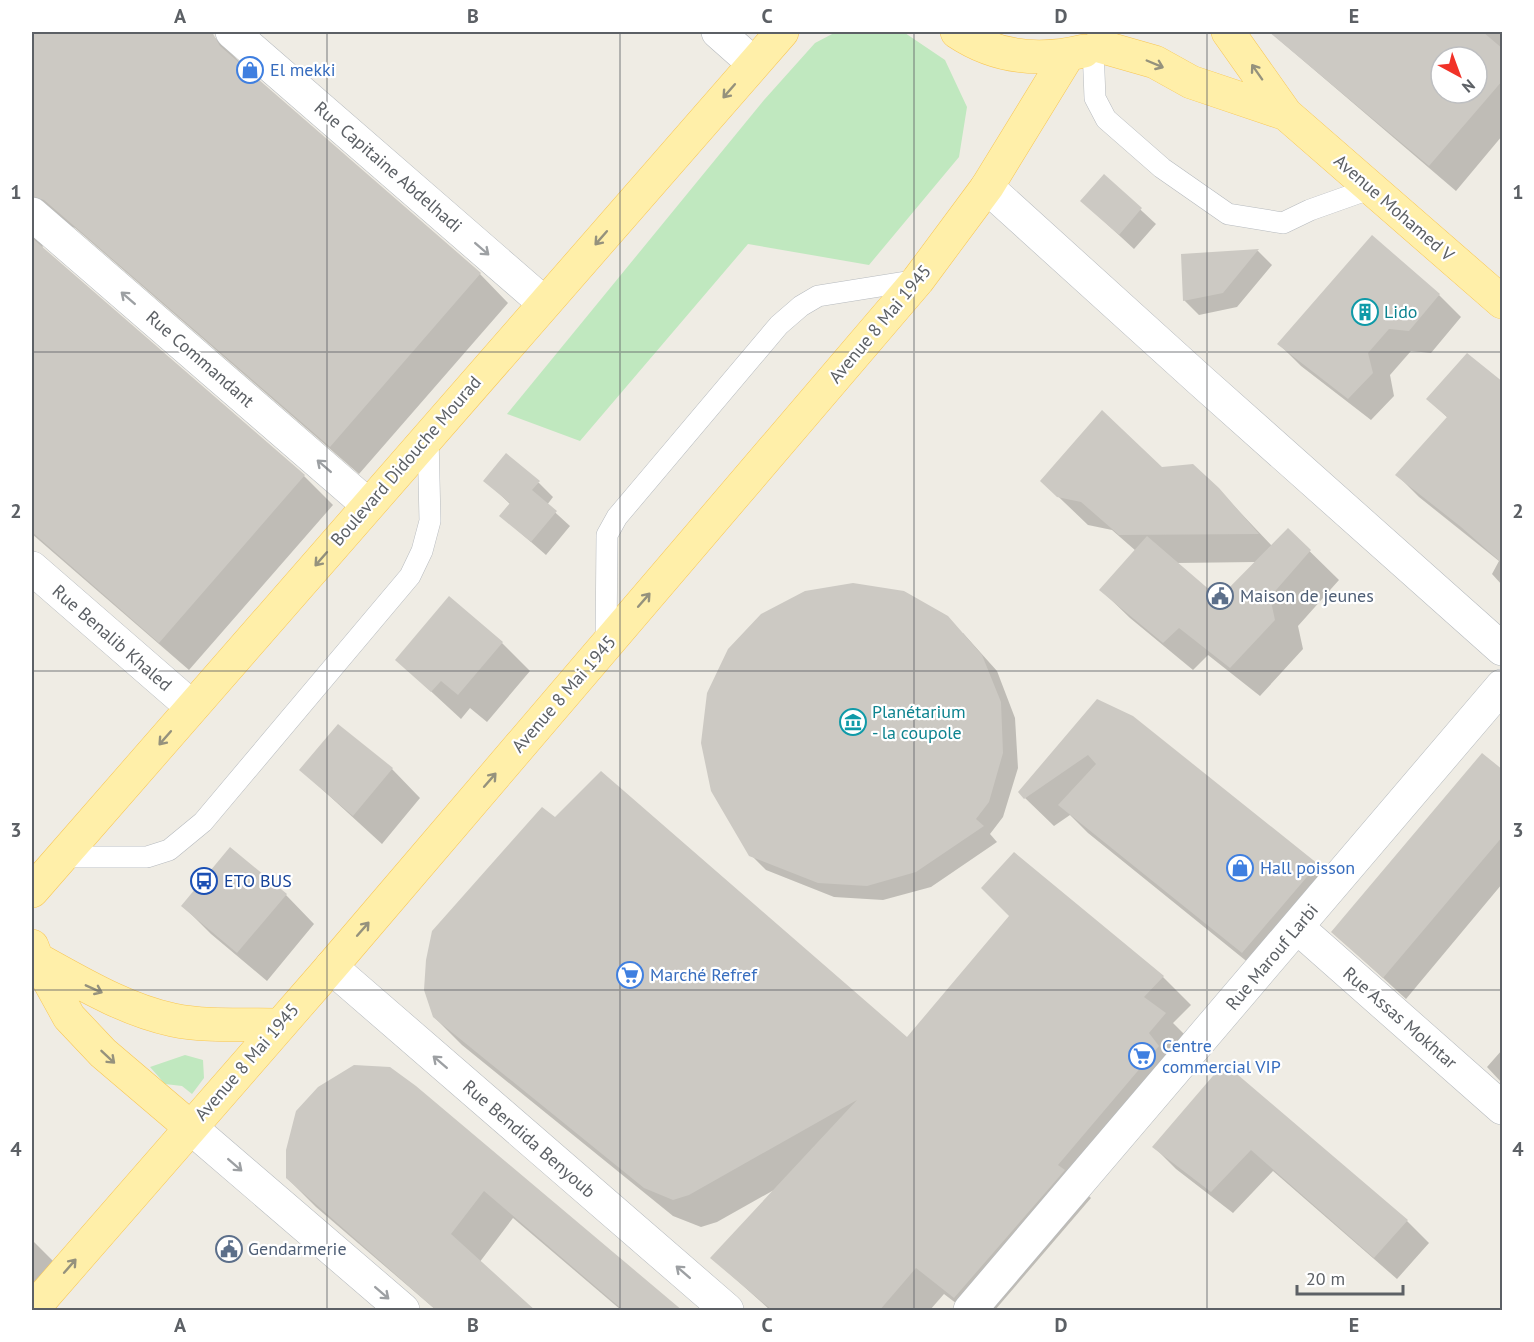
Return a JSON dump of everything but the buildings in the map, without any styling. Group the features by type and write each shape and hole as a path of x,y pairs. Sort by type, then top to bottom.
{"main road":[{"name":"Boulevard Didouche Mourad","path":"32,891 782,32"},
{"path":"957,32 998,53 1030,58 1096,45 1155,63 1191,82 1286,114"},
{"path":"1227,32 1286,114"},
{"name":"Avenue 8 Mai 1945","path":"32,1310 331,967 918,280 1096,45"},
{"name":"Avenue Mohamed V","path":"1286,114 1503,302"},
{"path":"34,953 114,998 173,1020 280,1025"},
{"path":"34,953 69,1017 110,1060 190,1127"}],"street":[{"name":"Rue Capitaine Abdelhadi","path":"232,32 544,303"},
{"path":"718,32 753,63"},
{"path":"987,187 1503,649"},
{"name":"Rue Commandant","path":"32,214 368,505"},
{"name":"Rue Benalib Khaled","path":"32,568 192,707"},
{"name":"Rue Marouf Larbi","path":"970,1311 1503,686"},
{"name":"Rue Assas Mokhtar","path":"1297,927 1503,1108"},
{"name":"Rue Bendida Benyoub","path":"331,967 727,1311"},
{"path":"190,1127 403,1311"}],"lane":[{"path":"1096,45 1095,98 1106,119 1162,168 1228,214 1284,223 1310,210 1372,188"},
{"path":"606,645 607,535 617,517 779,325 801,306 818,296 918,280"},
{"path":"61,857 147,857 169,850 203,822 410,576 422,551 430,521 428,436"}],"green space":[{"path":"836,32 905,33 945,60 967,107 959,157 869,265 748,244 580,441 507,414 764,100 815,43"},
{"path":"185,1055 203,1060 204,1078 192,1094 182,1086 165,1084 150,1067"}],"place":[{"name":"El mekki","path":"250,70"},
{"name":"Lido","path":"1365,312"},
{"name":"Maison de jeunes","path":"1220,596"},
{"name":"Planétarium - la coupole","path":"853,722"},
{"name":"Hall poisson","path":"1240,868"},
{"name":"ETO BUS","path":"204,881"},
{"name":"Marché Refref","path":"630,975"},
{"name":"Centre commercial VIP","path":"1142,1056"},
{"name":"Gendarmerie","path":"229,1249"}]}
